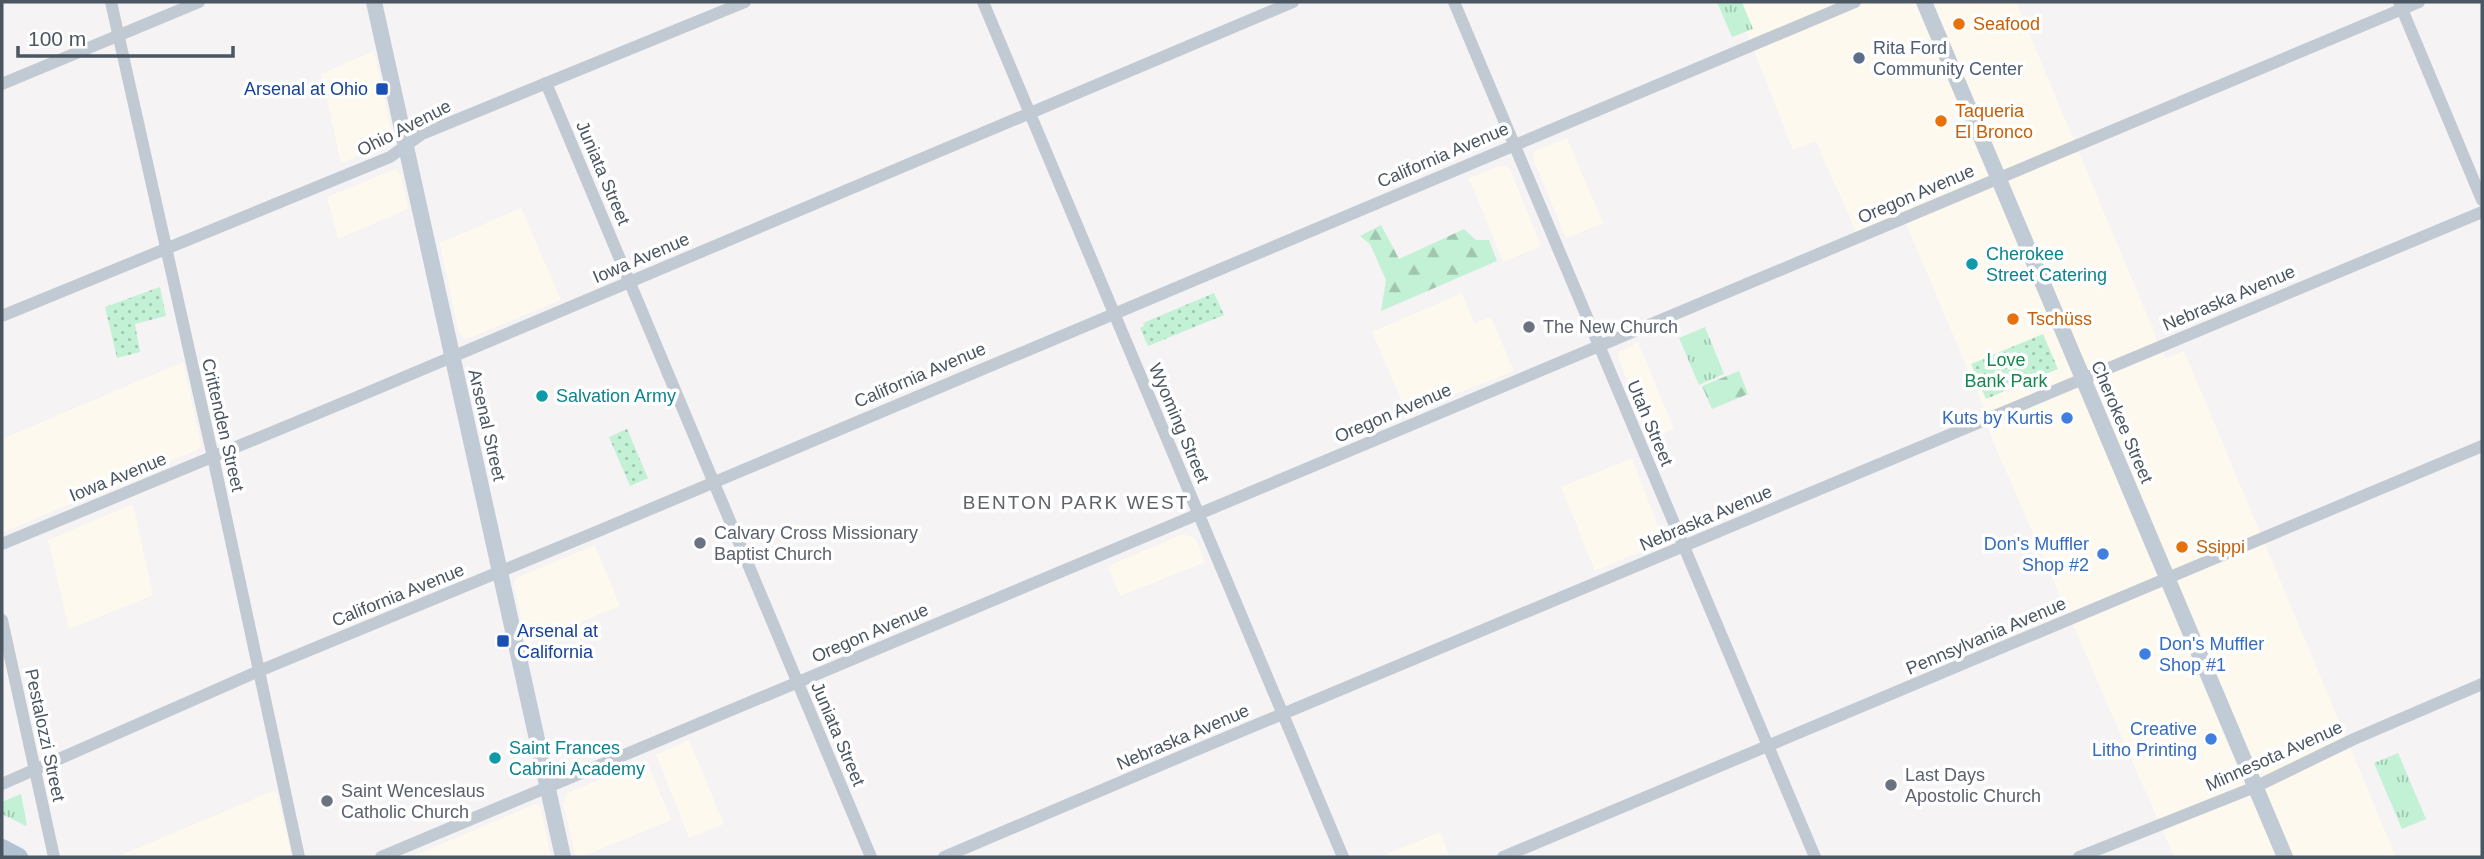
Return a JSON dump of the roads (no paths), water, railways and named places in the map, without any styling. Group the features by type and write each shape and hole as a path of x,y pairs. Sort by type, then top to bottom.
{"main road":[{"path":"2,848 19,857"}],"street":[{"name":"Crittenden Street","path":"111,2 299,857"},
{"path":"2,84 199,2"},
{"name":"Arsenal Street","path":"374,2 563,857"},
{"name":"Ohio Avenue","path":"2,316 390,157 422,134 745,2"},
{"name":"Wyoming Street","path":"983,2 1343,857"},
{"name":"Iowa Avenue","path":"2,544 1293,2"},
{"name":"Utah Street","path":"1454,2 1815,857"},
{"name":"California Avenue","path":"2,784 260,671 1855,2"},
{"name":"Cherokee Street","path":"1924,2 2285,857"},
{"name":"Oregon Avenue","path":"381,857 1998,178 2401,5 2419,2"},
{"path":"2401,5 2482,200"},
{"name":"Juniata Street","path":"546,83 871,857"},
{"name":"Nebraska Avenue","path":"944,857 2482,212"},
{"name":"Pennsylvania Avenue","path":"1503,857 2482,446"},
{"name":"Pestalozzi Street","path":"2,620 54,857"},
{"name":"Minnesota Avenue","path":"2079,857 2255,786 2354,739 2482,684"}],"place":[{"name":"Seafood","path":"1959,24"},
{"name":"Rita Ford Community Center","path":"1859,58"},
{"name":"Arsenal at Ohio","path":"382,89"},
{"name":"Taqueria El Bronco","path":"1941,121"},
{"name":"Cherokee Street Catering","path":"1972,264"},
{"name":"Tschüss","path":"2013,319"},
{"name":"The New Church","path":"1529,327"},
{"name":"Salvation Army","path":"542,396"},
{"name":"Kuts by Kurtis","path":"2067,418"},
{"name":"Calvary Cross Missionary Baptist Church","path":"700,543"},
{"name":"Ssippi","path":"2182,547"},
{"name":"Don's Muffler Shop #2","path":"2103,554"},
{"name":"Arsenal at California","path":"503,641"},
{"name":"Don's Muffler Shop #1","path":"2145,654"},
{"name":"Creative Litho Printing","path":"2211,739"},
{"name":"Saint Frances Cabrini Academy","path":"495,758"},
{"name":"Last Days Apostolic Church","path":"1891,785"},
{"name":"Saint Wenceslaus Catholic Church","path":"327,801"}],"district":[{"name":"BENTON PARK WEST","path":"1076,502"}],"park label":[{"name":"Love Bank Park","path":"2006,370"}]}
